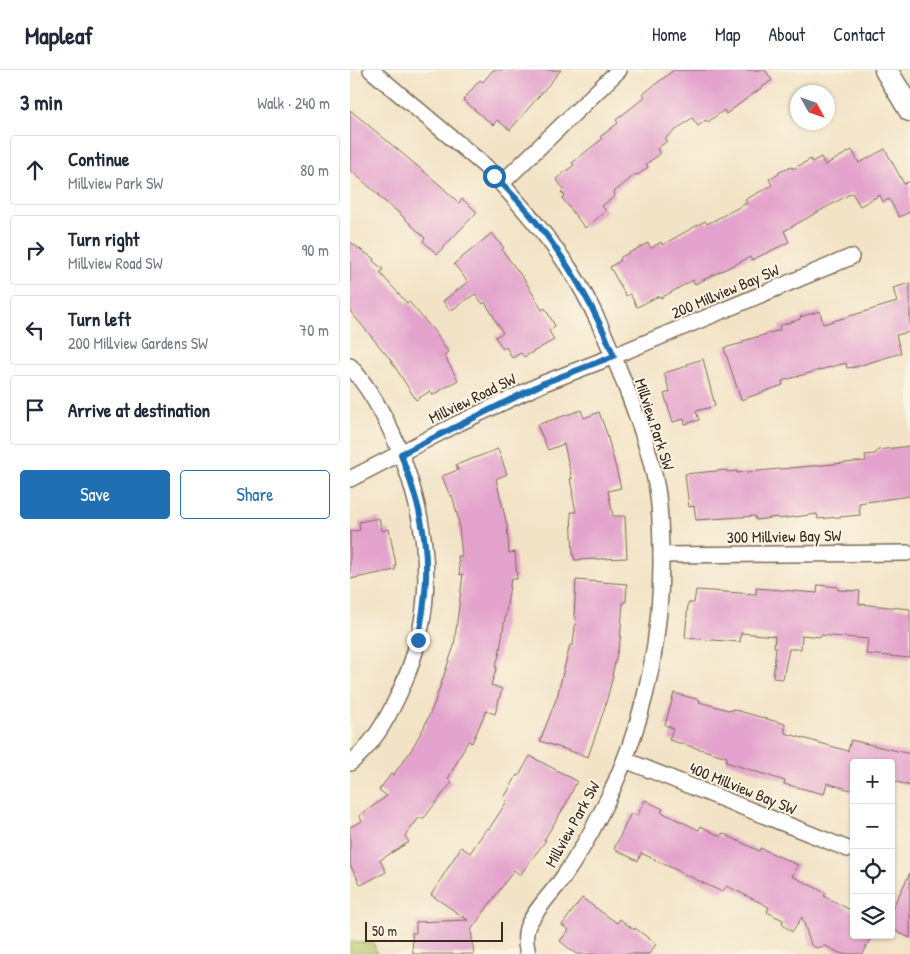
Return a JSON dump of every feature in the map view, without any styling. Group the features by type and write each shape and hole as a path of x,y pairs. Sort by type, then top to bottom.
{"main road":[{"path":"886,70 910,110"}],"street":[{"name":"Millview Park SW","path":"370,70 485,166 543,231 572,272 604,332 614,356 644,436 657,490 661,555 660,599 646,697 624,760 600,815 563,877 531,920 526,930 527,949"},
{"path":"502,183 619,70"},
{"name":"200 Millview Bay SW","path":"614,356 851,257"},
{"name":"Millview Road SW","path":"350,479 544,383 614,356"},
{"path":"350,366 373,398 390,427 401,454 422,521 426,559 424,611 418,640 406,678 381,729 350,763"},
{"name":"300 Millview Bay SW","path":"661,555 906,553"},
{"name":"400 Millview Bay SW","path":"624,760 848,849"}],"green space":[{"path":"350,942 374,943 377,954 350,954"}],"building":[{"path":"493,70 561,70 510,130 497,120 493,125 463,100 480,80 483,82"},
{"path":"674,70 765,70 772,80 726,114 724,110 708,122 706,120 698,126 692,118 664,139 667,141 657,149 660,154 646,164 648,167 614,192 615,196 602,206 606,211 585,228 562,198 565,196 561,192 564,189 556,179 574,165 572,163 602,139 600,137 618,123 616,120 645,97 643,94"},
{"path":"350,110 459,203 462,199 477,212 437,254 423,241 425,238 350,170"},
{"path":"885,149 904,184 910,181 910,212 899,217 889,199 883,202 880,195 860,206 852,193 784,231 789,242 752,260 750,257 695,284 693,280 661,298 659,296 637,307 630,294 626,296 610,267 620,261 621,257 648,243 651,248 661,242 662,245 705,221 707,224 747,203 745,200 772,185 769,179 779,174 779,172 792,167 793,169 811,159 812,162 821,157 825,165 852,150 859,163"},
{"path":"492,233 504,248 502,250 526,282 542,310 545,308 555,326 549,331 554,340 524,357 521,353 512,358 506,347 503,349 495,337 503,333 485,302 483,304 475,294 450,311 443,301 468,282 454,264"},
{"path":"350,242 374,259 373,261 383,269 380,273 435,332 448,352 444,355 458,380 433,395 430,391 416,400 390,359 350,311"},
{"path":"910,283 910,332 896,335 901,353 855,367 847,368 846,363 816,371 782,381 783,385 741,400 724,348 780,330 779,326 820,311 823,324 897,302 893,288"},
{"path":"703,359 715,406 696,411 699,420 685,424 684,419 673,422 664,394 670,392 664,373"},
{"path":"581,410 584,418 599,412 607,434 621,488 608,491 613,516 625,516 627,558 575,560 573,556 571,512 576,512 570,479 572,479 564,444 548,450 537,425"},
{"path":"910,446 910,496 859,503 860,515 818,519 817,514 778,519 778,517 756,520 755,516 696,520 694,506 689,507 685,474 726,470 727,472 737,471 737,473 866,461 865,455 875,454 878,450"},
{"path":"498,449 507,474 496,479 507,525 509,553 515,552 517,579 511,579 499,656 495,667 497,667 491,685 502,689 495,714 486,711 472,743 468,741 448,779 452,782 424,818 419,818 405,836 409,842 380,860 386,872 361,885 350,865 350,827 362,821 359,816 387,796 379,790 410,752 424,727 454,646 463,574 460,575 458,556 462,556 458,518 452,495 450,496 442,476 458,470 456,465"},
{"path":"379,518 382,531 389,529 396,565 395,570 350,579 350,532 360,530 359,522"},
{"path":"576,580 627,584 626,602 623,602 620,641 613,676 588,757 540,741 557,697 570,645 573,645 576,617 574,616"},
{"path":"818,585 838,587 838,590 860,591 859,604 910,609 910,658 866,654 868,639 802,635 801,649 789,649 783,679 773,678 776,647 774,647 775,636 741,633 740,642 685,638 688,603 694,603 696,590 756,594 756,588 817,593"},
{"path":"674,693 700,700 699,702 785,724 785,733 848,751 851,740 910,754 910,786 895,781 895,759 850,759 850,790 827,783 824,794 784,784 785,781 726,762 727,757 669,740 673,728 665,725"},
{"path":"530,756 577,781 566,804 544,840 546,840 520,875 514,870 471,930 474,954 413,954 412,933 416,933 416,922 468,920 431,895 461,847 470,853 487,828 489,829 507,801 504,798"},
{"path":"645,800 663,809 661,812 699,830 701,826 721,837 722,833 759,851 760,848 798,865 792,876 826,893 824,896 850,910 850,939 870,939 863,954 842,954 825,946 817,948 811,945 802,917 792,932 782,924 783,920 767,912 769,907 727,886 722,892 641,853 638,861 614,849 631,813 637,816"},
{"path":"910,873 910,938 895,931 895,903"},
{"path":"582,898 617,923 620,919 656,944 649,954 576,954 560,941 569,930 562,925"}],"route":[{"path":"418,640 426,592 426,559 422,521 401,454 459,423 544,383 614,356 604,332 572,272 543,231 494,176"}]}
